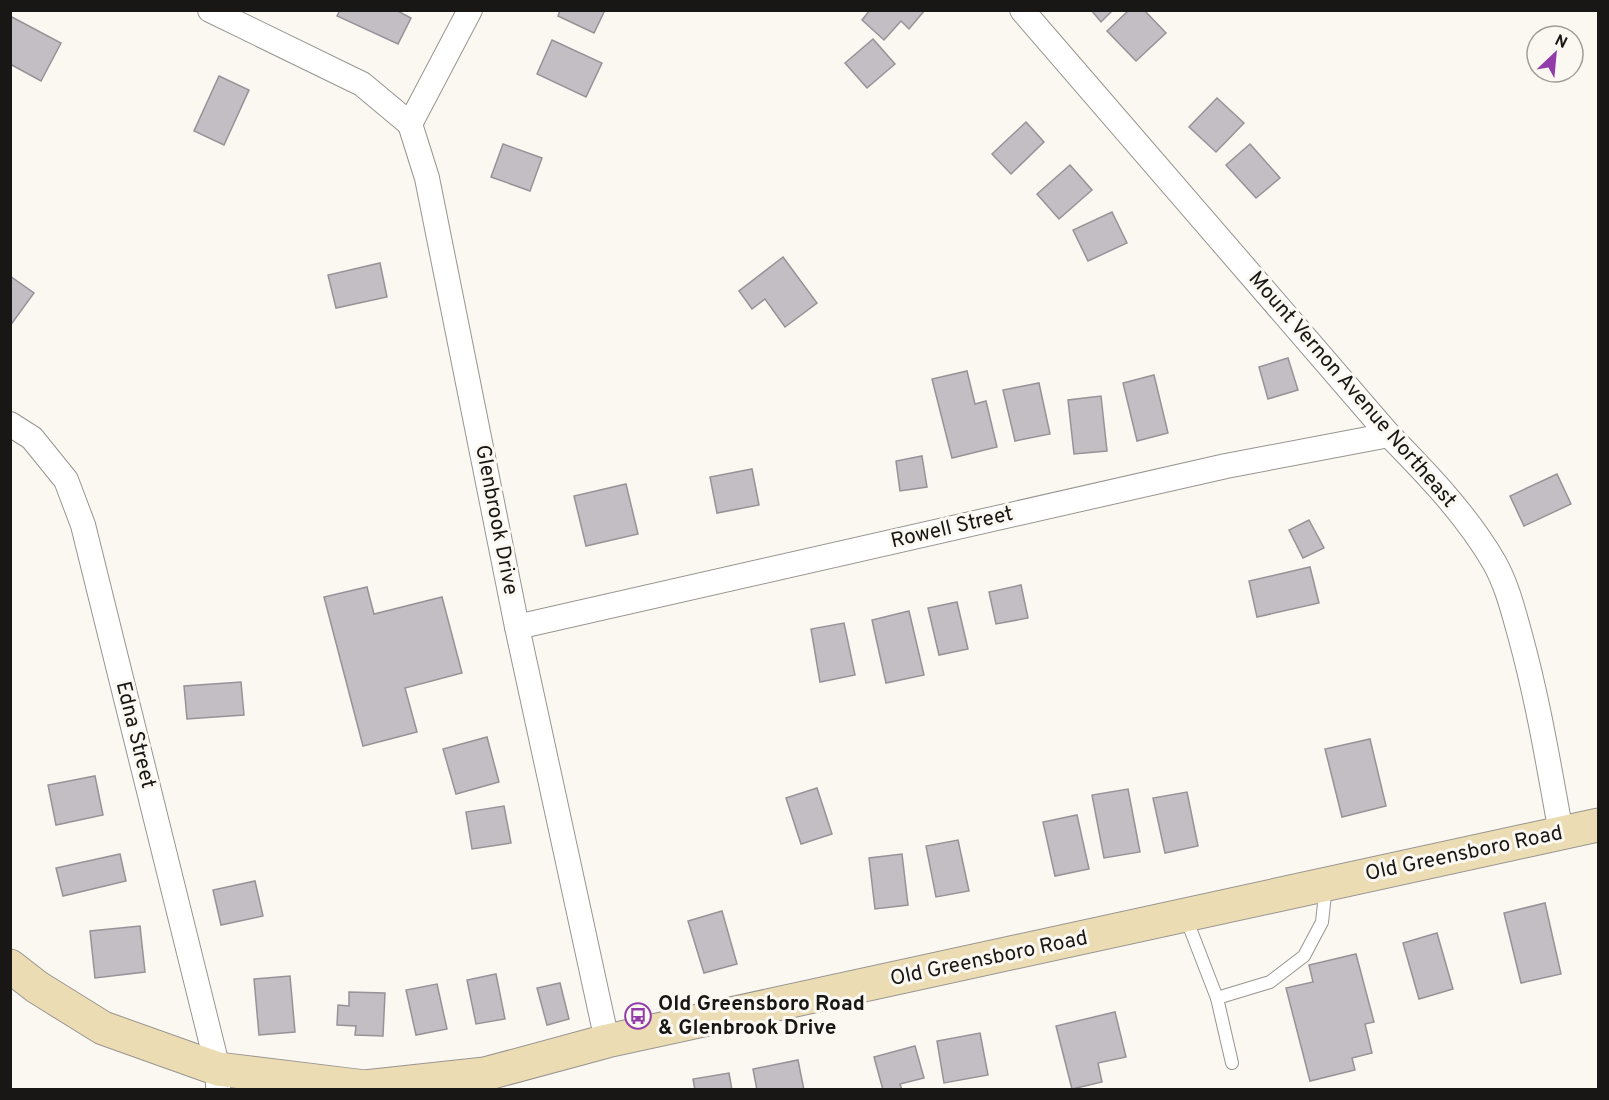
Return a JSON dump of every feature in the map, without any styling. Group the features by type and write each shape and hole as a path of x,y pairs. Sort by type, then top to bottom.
{"street":[{"path":"210,10 362,84 410,124 470,10"},
{"name":"Mount Vernon Avenue Northeast","path":"1022,10 1389,435 1428,475 1459,512 1494,562 1509,596 1529,665 1562,833"},
{"name":"Glenbrook Drive","path":"410,124 427,178 517,627 607,1041"},
{"name":"Edna Street","path":"10,424 32,438 66,480 83,525 218,1079"},
{"name":"Rowell Street","path":"517,627 1226,466 1389,435"},
{"name":"Old Greensboro Road","path":"10,966 37,987 103,1028 218,1079 374,1088 485,1074 607,1041 1599,825"}],"lane":[{"path":"1217,998 1270,982 1304,956 1322,922 1326,884"},
{"path":"1186,916 1217,998 1232,1063"}],"building":[{"path":"340,10 396,10 411,18 398,44 337,16"},
{"path":"560,10 605,10 594,33 558,16"},
{"path":"870,10 925,10 909,29 901,21 884,40 862,20"},
{"path":"1091,10 1113,10 1101,22"},
{"path":"1129,10 1144,10 1166,33 1136,61 1107,31"},
{"path":"10,16 61,43 41,81 10,64"},
{"path":"873,39 895,64 867,88 845,63"},
{"path":"552,40 602,63 586,97 537,74"},
{"path":"219,76 249,90 224,145 194,131"},
{"path":"1217,98 1244,123 1216,152 1189,127"},
{"path":"1026,122 1044,142 1011,174 992,154"},
{"path":"503,144 542,158 530,191 491,177"},
{"path":"1250,144 1280,178 1256,198 1226,165"},
{"path":"1070,165 1092,190 1059,219 1037,194"},
{"path":"1112,212 1127,243 1088,261 1073,230"},
{"path":"783,257 817,303 785,327 765,299 752,309 739,291"},
{"path":"380,263 387,297 336,308 328,275"},
{"path":"10,276 34,293 10,326"},
{"path":"1288,358 1298,390 1268,399 1259,367"},
{"path":"967,371 975,404 986,401 997,447 952,458 932,379"},
{"path":"1154,375 1168,433 1137,441 1123,383"},
{"path":"1039,383 1050,434 1015,441 1003,390"},
{"path":"1101,396 1107,451 1074,454 1068,400"},
{"path":"922,456 927,487 900,491 896,461"},
{"path":"752,469 759,505 717,513 710,477"},
{"path":"1557,474 1571,504 1524,526 1510,496"},
{"path":"626,484 638,534 586,546 574,496"},
{"path":"1309,520 1324,548 1303,558 1289,530"},
{"path":"1310,567 1319,603 1257,617 1249,581"},
{"path":"1021,585 1028,618 996,624 989,592"},
{"path":"367,587 374,614 442,597 462,673 405,688 417,732 363,746 324,597"},
{"path":"957,602 968,649 939,655 928,608"},
{"path":"909,611 924,675 886,683 872,620"},
{"path":"844,623 855,675 820,682 811,629"},
{"path":"241,682 244,715 187,719 184,686"},
{"path":"487,737 499,782 456,794 443,749"},
{"path":"1370,739 1386,806 1342,817 1325,749"},
{"path":"95,776 103,815 56,825 48,785"},
{"path":"817,788 832,834 801,844 786,798"},
{"path":"1128,789 1140,852 1104,858 1092,795"},
{"path":"1187,792 1198,846 1165,853 1153,798"},
{"path":"504,806 511,843 472,849 466,812"},
{"path":"1077,815 1089,869 1055,876 1043,822"},
{"path":"958,840 969,891 936,897 926,846"},
{"path":"120,854 126,881 63,896 56,868"},
{"path":"902,854 908,905 875,909 869,858"},
{"path":"255,881 263,916 221,925 213,890"},
{"path":"1545,903 1561,974 1521,983 1504,913"},
{"path":"722,911 737,964 704,973 688,921"},
{"path":"140,926 145,972 95,978 90,931"},
{"path":"1437,933 1453,989 1419,999 1403,943"},
{"path":"1356,954 1374,1022 1365,1024 1372,1053 1352,1058 1355,1070 1310,1081 1286,988 1313,982 1309,965"},
{"path":"496,974 505,1019 476,1024 467,980"},
{"path":"290,976 295,1032 259,1035 254,979"},
{"path":"560,983 569,1019 547,1025 537,988"},
{"path":"437,984 447,1029 416,1035 406,990"},
{"path":"349,992 385,993 383,1036 355,1035 356,1026 337,1025 338,1005 349,1006"},
{"path":"1115,1012 1126,1057 1098,1063 1102,1082 1072,1089 1056,1026"},
{"path":"980,1033 988,1075 944,1083 937,1041"},
{"path":"915,1046 924,1078 900,1084 902,1090 883,1090 874,1057"},
{"path":"798,1060 804,1090 757,1090 753,1069"},
{"path":"729,1073 732,1090 695,1090 693,1079"}],"place":[{"name":"Old Greensboro Road & Glenbrook Drive","path":"638,1016"}]}
